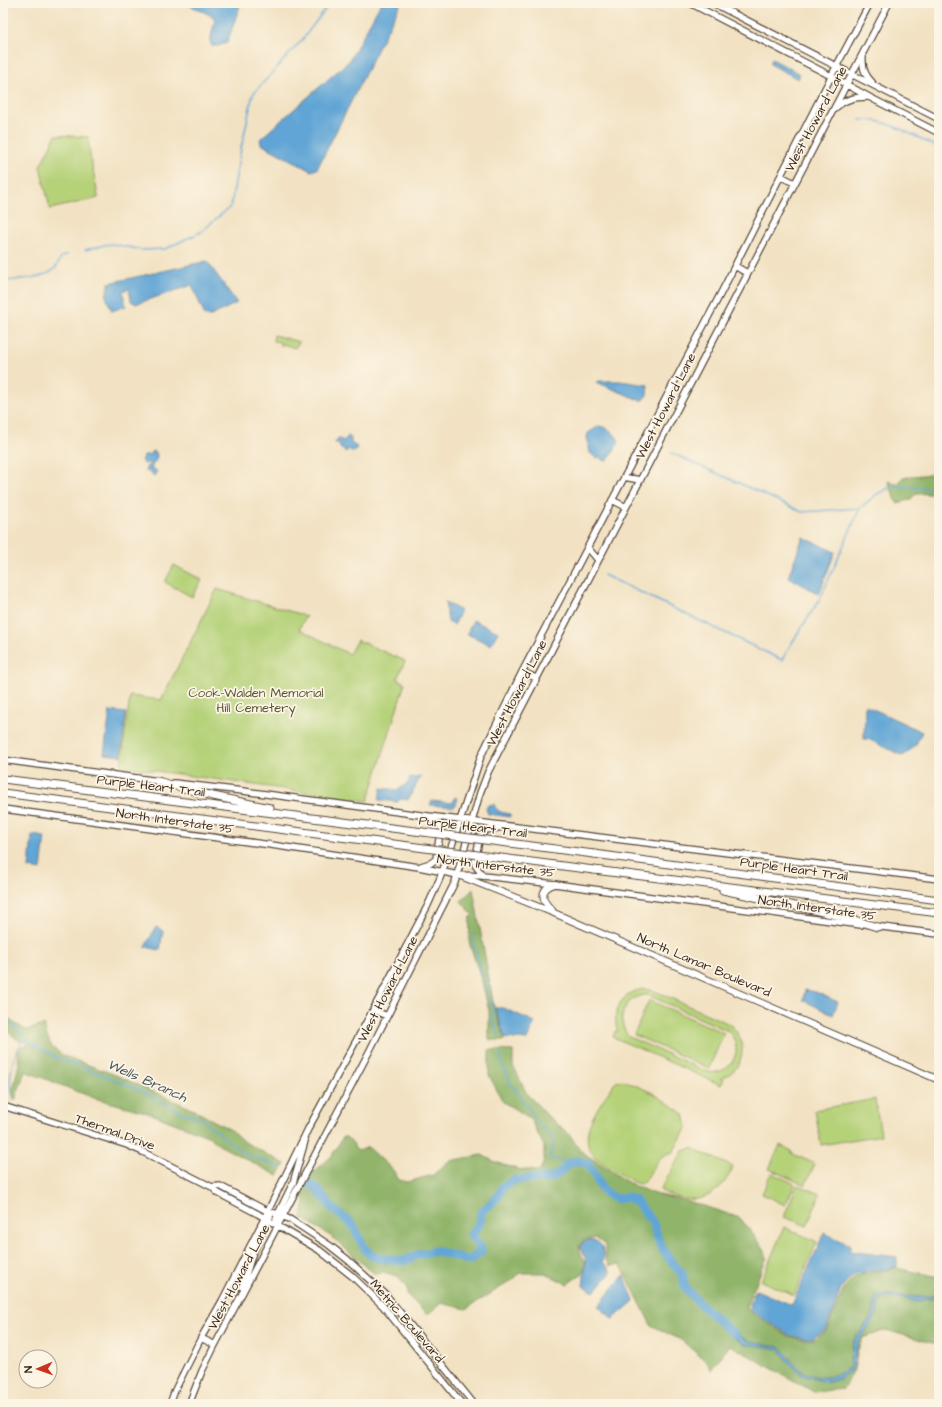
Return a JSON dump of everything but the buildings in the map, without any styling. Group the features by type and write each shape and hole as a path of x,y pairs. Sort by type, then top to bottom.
{"highway":[{"name":"Purple Heart Trail","path":"3,779 289,814 415,832 594,854 939,900"},
{"path":"156,781 213,796 272,808 289,814"},
{"name":"Purple Heart Trail","path":"3,793 703,884 939,913"},
{"path":"3,796 32,796"},
{"path":"703,884 731,892 844,917 877,927"}],"main road":[{"path":"690,3 939,133"},
{"path":"713,3 939,119"},
{"name":"West Howard Lane","path":"267,1211 308,1129 428,905 440,878 461,820 481,756 522,672 735,266 836,66 870,3"},
{"name":"West Howard Lane","path":"280,1215 314,1155 387,1016 458,875 480,793 488,772 889,3"},
{"path":"863,52 863,66 866,77 878,88"},
{"path":"832,110 842,102 849,99 855,97 869,97"},
{"path":"781,176 794,183"},
{"path":"735,266 747,273"},
{"path":"624,477 640,480"},
{"path":"612,500 626,507"},
{"path":"588,548 598,560"},
{"path":"522,672 536,678"},
{"path":"3,760 156,781 243,790 428,816 939,880"},
{"name":"North Interstate 35","path":"3,809 264,844 419,867 458,875 483,876 555,884 939,934"},
{"path":"419,867 431,863 436,859 441,826 428,816"},
{"path":"483,876 475,865 480,836 486,830 508,826"},
{"name":"North Lamar Boulevard","path":"458,875 554,913 939,1080"},
{"path":"554,913 546,905 544,894 545,889 555,884"},
{"path":"373,1010 387,1016"},
{"name":"Thermal Drive","path":"4,1106 127,1145 212,1187 218,1193 247,1208"},
{"path":"278,1226 276,1219 280,1215 293,1183 308,1129"},
{"name":"Thermal Drive","path":"212,1187 220,1186 267,1211"},
{"name":"Metric Boulevard","path":"247,1208 319,1250 352,1276 383,1306 462,1404"},
{"path":"237,1302 253,1252 267,1219 270,1217 267,1211"},
{"name":"Metric Boulevard","path":"267,1211 280,1215 329,1244 367,1276 382,1291 474,1404"},
{"name":"West Howard Lane","path":"170,1404 175,1390 201,1338 267,1219"},
{"name":"West Howard Lane","path":"189,1404 202,1371 215,1345 278,1226"},
{"path":"201,1338 215,1345"}],"green space":[{"path":"56,135 88,137 98,198 50,209 40,166"},
{"path":"274,335 299,342 295,348 283,344 280,345 280,342 273,341"},
{"path":"932,474 939,475 939,495 917,493 910,500 897,503 888,481 898,484 903,477"},
{"path":"174,565 202,580 192,597 165,582"},
{"name":"Cook-Walden Memorial Hill Cemetery","path":"217,589 306,616 299,629 349,654 357,640 405,661 397,679 405,683 368,801 121,766 130,696 161,700"},
{"path":"473,889 494,1007 505,1040 489,1040 489,1011 482,981 469,942 470,918 473,915 461,901"},
{"path":"645,989 657,992 727,1023 734,1029 742,1044 740,1061 730,1074 721,1078 724,1079 721,1085 613,1037 615,1031 618,1032 616,1017 617,1009 620,1003 630,993","holes":["648,995 728,1031 736,1045 734,1059 724,1070 708,1072 629,1037 622,1023 622,1016 628,1003 640,996"]},
{"path":"649,1000 724,1033 709,1068 634,1035"},
{"path":"3,1013 14,1023 26,1030 44,1025 52,1047 64,1056 118,1076 188,1107 231,1130 243,1141 285,1164 278,1176 219,1145 210,1137 149,1113 94,1098 25,1071 15,1100 12,1092 19,1065 18,1051 22,1046 29,1045 26,1042 19,1041 3,1027"},
{"path":"489,1050 513,1051 513,1066 527,1094 549,1117 569,1134 582,1152 632,1185 652,1193 698,1204 740,1218 763,1247 767,1257 746,1307 749,1311 788,1336 803,1340 810,1340 826,1332 844,1288 855,1276 896,1268 939,1276 939,1345 886,1330 863,1338 858,1350 854,1370 843,1389 814,1392 730,1345 711,1370 707,1362 681,1340 651,1325 620,1264 610,1266 606,1260 605,1245 596,1238 584,1240 579,1246 585,1262 583,1273 567,1284 545,1273 520,1273 514,1279 466,1309 441,1303 427,1315 407,1295 407,1288 397,1276 383,1272 376,1275 332,1237 302,1218 305,1200 300,1194 310,1175 331,1157 343,1137 346,1137 353,1143 355,1149 359,1151 368,1147 393,1170 399,1180 407,1182 433,1175 449,1161 482,1155 495,1162 517,1169 539,1171 544,1162 544,1146 530,1118 503,1102 489,1075"},
{"path":"623,1080 653,1093 684,1114 687,1127 673,1152 666,1154 657,1161 642,1184 635,1183 600,1162 590,1149 587,1140 588,1130 597,1110 616,1081"},
{"path":"875,1099 881,1135 821,1145 815,1110"},
{"path":"780,1145 792,1151 791,1153 815,1164 805,1185 769,1169"},
{"path":"692,1148 733,1167 727,1178 712,1194 703,1198 683,1199 671,1196 660,1190 683,1151"},
{"path":"771,1173 795,1184 785,1205 762,1194"},
{"path":"797,1185 820,1194 807,1226 784,1217"},
{"path":"784,1227 817,1242 794,1295 761,1281"}],"water":[{"path":"185,3 241,3 227,43 212,46 210,41 215,19 212,16"},
{"path":"381,3 401,3 317,169 311,171 261,144 260,139 349,61"},
{"path":"772,59 800,74 798,79 770,64"},
{"path":"207,261 237,303 211,316 205,316 192,285 136,304 131,301 129,289 123,291 126,306 112,311 106,297 109,283"},
{"path":"620,381 648,385 647,395 643,400 639,400 596,382"},
{"path":"599,426 611,431 619,442 607,461 602,460 600,457 596,458 590,453 587,437 588,433"},
{"path":"348,436 351,438 351,443 357,447 354,452 348,449 346,452 340,448 339,443 335,443 338,438 344,441"},
{"path":"152,451 156,452 157,454 157,459 151,468 157,471 154,476 150,472 145,471 147,466 150,465 150,462 144,464 141,461 143,456 149,455"},
{"path":"803,537 835,552 819,594 788,577"},
{"path":"445,602 461,611 454,625 448,622"},
{"path":"473,620 498,632 491,645 467,634"},
{"path":"865,705 922,732 915,746 903,756 868,739 864,739"},
{"path":"110,711 126,713 121,756 104,754"},
{"path":"421,776 408,800 399,799 398,802 379,800 381,788 398,790 408,783 410,777 417,778"},
{"path":"455,797 458,799 454,807 430,805 432,801 451,803"},
{"path":"494,804 495,807 502,813 510,814 510,817 488,814 486,809 488,805"},
{"path":"32,835 45,837 41,870 29,868"},
{"path":"156,927 163,931 160,950 145,947"},
{"path":"805,990 816,992 838,1002 833,1015 803,1000"},
{"path":"495,1008 503,1008 535,1022 527,1040 505,1038"},
{"path":"824,1233 851,1245 849,1251 897,1257 897,1267 854,1274 841,1288 825,1331 812,1338 805,1339 789,1335 750,1310 749,1305 756,1290 792,1305"},
{"path":"590,1240 596,1241 602,1246 604,1255 603,1262 610,1270 610,1274 594,1292 583,1286 586,1259 580,1247 583,1242"},
{"path":"624,1275 634,1301 613,1319 598,1306"},
{"path":"887,1294 917,1297 935,1296 939,1297 939,1299 925,1299 918,1302 902,1298 881,1298 878,1303 877,1315 858,1342 853,1367 839,1379 833,1381 825,1382 802,1375 788,1362 780,1350 744,1344 724,1330 726,1326 746,1340 780,1347 796,1366 810,1375 817,1377 833,1376 849,1368 853,1343 855,1338 873,1315 875,1299 879,1295"}],"waterway":[{"path":"85,250 112,244 143,250 165,249 201,232 231,206 239,158 253,94 302,40 330,3"},
{"path":"860,120 870,120 890,125 939,148"},
{"path":"3,282 42,276 56,268 61,257 67,255"},
{"path":"671,453 802,512 860,508 877,494 893,486 939,489"},
{"path":"604,575 782,660 820,599 860,508"},
{"path":"473,935 474,950 477,953 478,964 485,978 493,1010 492,1020 499,1036"},
{"name":"Wells Branch","path":"3,1018 18,1029 26,1040 59,1059 137,1089 183,1113 201,1118 243,1153 281,1168"},
{"path":"11,1101 10,1077 12,1067 19,1046 22,1041 25,1040"},
{"path":"501,1054 501,1062 510,1084 530,1109 537,1124 549,1133 553,1140 554,1146 550,1154 551,1158 571,1162"},
{"name":"Wells Branch","path":"306,1182 316,1188 333,1209 352,1224 365,1249 371,1255 378,1258 404,1261 417,1255 436,1251 470,1260 481,1252 481,1248 471,1235 480,1223 481,1212 498,1197 502,1188 514,1180 551,1178 571,1162 579,1161 586,1163 594,1173 601,1188 610,1196 617,1199 627,1197 635,1200 653,1223 660,1245 673,1264 682,1273 685,1287 699,1303 735,1334"}]}
